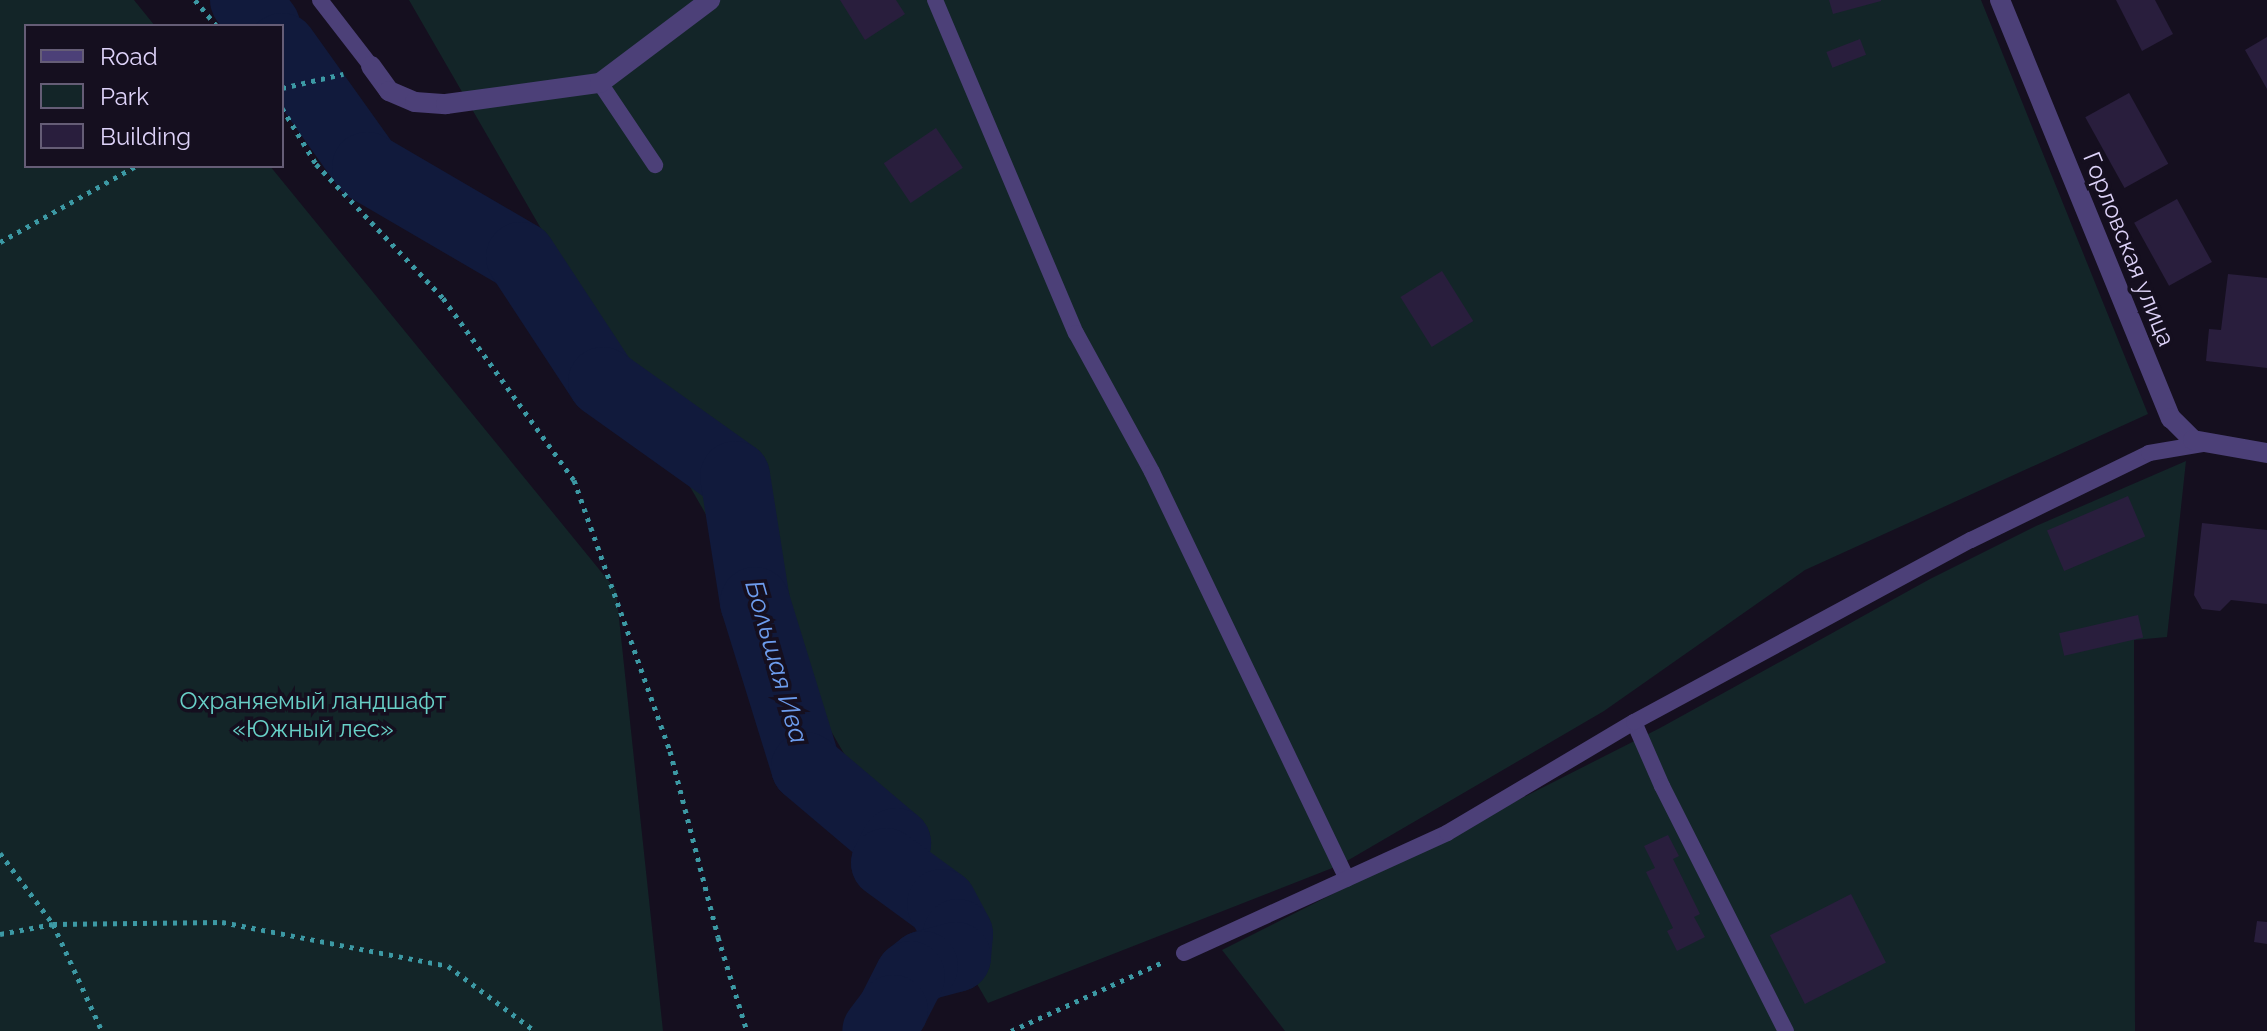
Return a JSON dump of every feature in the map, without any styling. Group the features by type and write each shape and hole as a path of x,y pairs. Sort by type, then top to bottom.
{"street":[{"path":"371,66 389,91 415,102 446,104 600,83 710,0"},
{"name":"Горловская улица","path":"2000,0 2171,418 2184,435 2204,444 2267,453"}],"lane":[{"path":"320,0 371,66"},
{"path":"935,0 1076,333 1152,472 1347,879"},
{"path":"600,83 655,165"},
{"path":"1184,953 1475,818 1634,722 1971,540 2149,453 2204,444"},
{"path":"1634,722 1662,786 1786,1031"}],"path":[{"path":"195,0 215,24"},
{"path":"284,88 371,66"},
{"path":"284,111 316,164 443,298 574,480 670,751 718,937 747,1031"},
{"path":"0,242 132,168"},
{"path":"0,853 53,924 102,1031"},
{"path":"0,934 53,924 222,922 448,966 535,1031"},
{"path":"1011,1031 1184,953"}],"green space":[{"name":"Охраняемый ландшафт «Южный лес»","path":"0,0 134,0 153,24 24,24 24,168 272,168 616,590 663,1031 0,1031"},
{"path":"409,0 1981,0 2148,414 1805,570 1604,711 1340,865 988,1003"},
{"path":"2186,461 2167,637 2134,640 2135,1031 1285,1031 1222,950 1660,728 1930,579 2036,526"}],"building":[{"path":"840,0 896,0 905,14 865,40"},
{"path":"1829,0 1881,0 1881,1 1833,14"},
{"path":"2116,0 2155,0 2173,34 2142,51"},
{"path":"2267,37 2267,89 2245,50"},
{"path":"1860,39 1866,55 1832,68 1826,52"},
{"path":"2129,93 2168,164 2125,188 2085,117"},
{"path":"936,128 963,168 911,203 884,163"},
{"path":"2177,199 2212,262 2169,286 2134,223"},
{"path":"1442,271 1473,321 1432,347 1400,297"},
{"path":"2228,274 2267,278 2267,368 2206,361 2209,329 2221,330"},
{"path":"2128,496 2145,537 2064,571 2047,530"},
{"path":"2202,523 2267,530 2267,604 2231,600 2220,611 2202,609 2194,595"},
{"path":"2138,615 2143,637 2064,656 2059,633"},
{"path":"1668,835 1679,856 1673,859 1700,914 1694,917 1705,937 1677,951 1667,931 1673,928 1646,872 1655,868 1644,846"},
{"path":"1851,894 1886,963 1805,1004 1770,935"},
{"path":"2257,921 2267,922 2267,944 2254,942"}],"waterway":[{"name":"Большая Ива","path":"245,0 263,24"},
{"name":"Большая Ива","path":"284,51 367,167 521,257 603,382 735,476 755,602 806,767 896,843 886,863 942,904 958,934 956,957 923,966 910,976 893,1010 877,1031"}]}
